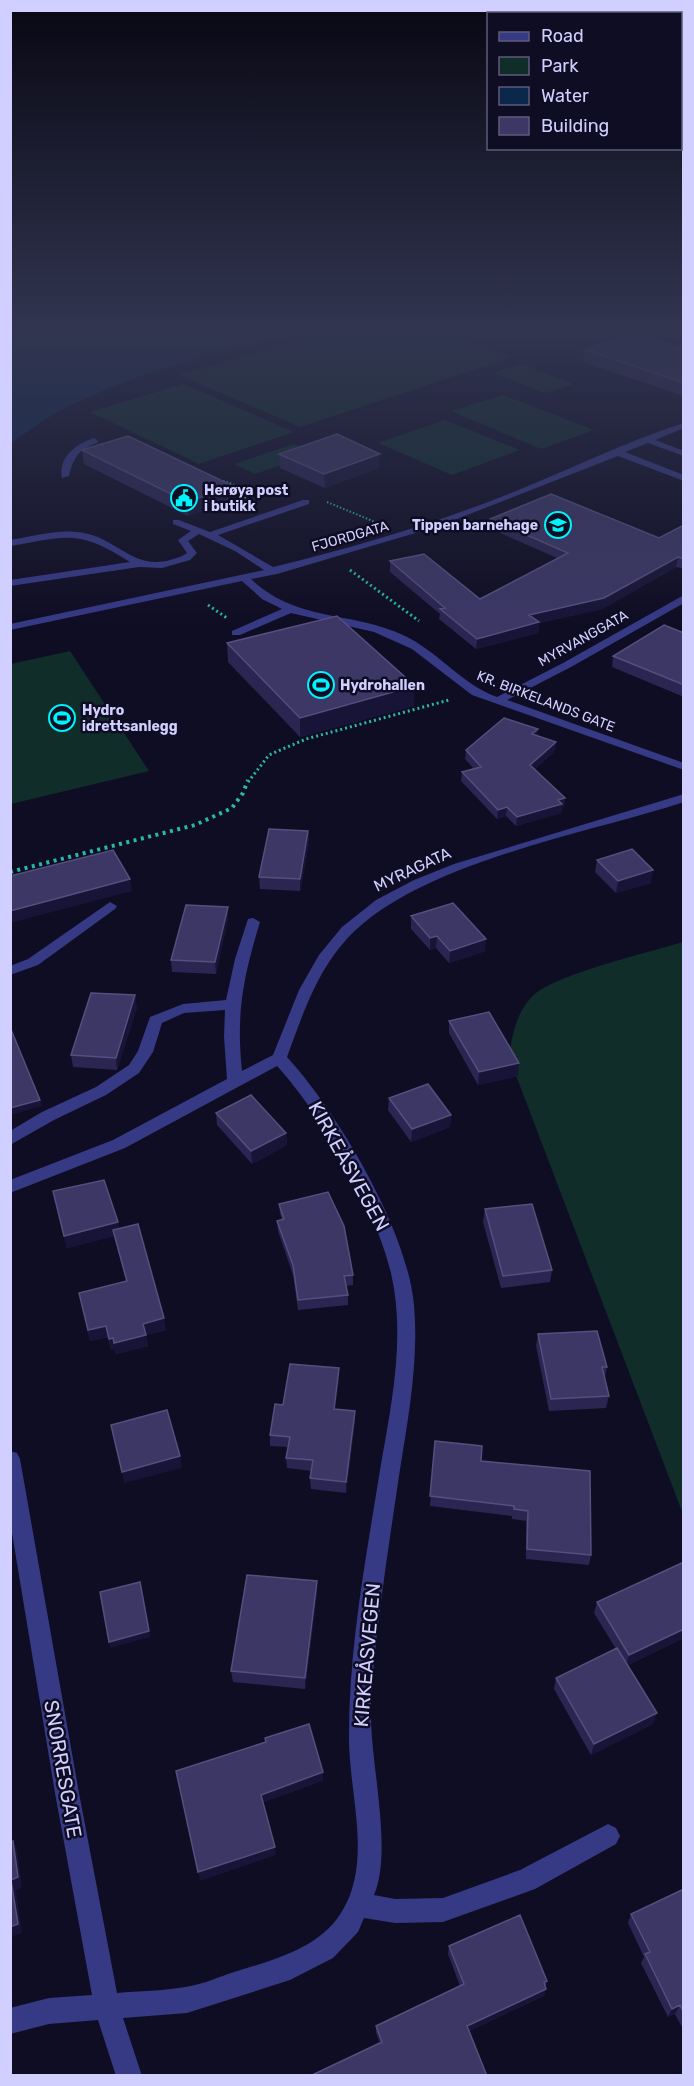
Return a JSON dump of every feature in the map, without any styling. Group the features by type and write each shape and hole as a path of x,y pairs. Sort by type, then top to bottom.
{"street":[{"name":"FJORDGATA","path":"10,627 274,572 440,522 674,429"},
{"path":"648,440 684,454"},
{"path":"65,476 70,455 79,447 94,441"},
{"path":"616,452 684,478"},
{"path":"212,534 306,502"},
{"path":"176,522 212,534 236,546 274,572"},
{"path":"10,583 139,564 162,564 187,558 192,553 183,540 198,530"},
{"path":"10,543 60,536 85,536 98,539 139,564"},
{"name":"KR. BIRKELANDS GATE","path":"245,578 270,600 291,609 394,635 413,645 458,682 476,693 684,767"},
{"name":"MYRVANGGATA","path":"497,701 567,665 684,598"},
{"path":"240,631 291,609"},
{"name":"MYRAGATA","path":"279,1058 299,1002 319,966 346,931 372,907 404,889 459,866 684,798"},
{"path":"10,971 33,962 110,906"},
{"path":"235,1080 232,1005 237,974 253,921"},
{"path":"10,1139 48,1116 100,1091 134,1069 146,1052 156,1020 168,1012 195,1005 232,1005"},
{"path":"10,1187 118,1144 279,1058"},
{"name":"KIRKEÅSVEGEN","path":"10,2022 49,2011 187,2000 290,1967 324,1949 349,1923 364,1890 370,1848 360,1747 360,1703 371,1591 405,1375 405,1305 400,1272 386,1230 359,1176 306,1089 279,1058"},
{"name":"SNORRESGATE","path":"10,1459 67,1793 107,2007 129,2076"},
{"path":"357,1905 395,1911 442,1910 526,1880 608,1836"}],"path":[{"path":"222,481 233,484 250,503 274,513"},
{"path":"306,502 328,501 381,525 370,528"},
{"path":"207,605 240,631"},
{"path":"10,872 195,825 232,808 243,793 258,764 268,755 283,747 476,693"}],"green space":[{"path":"126,429 288,429 294,432 199,464"},
{"path":"418,429 468,429 520,450 452,475 378,443"},
{"path":"494,429 594,430 541,449"},
{"path":"294,444 314,454 255,474 234,464"},
{"name":"Hydro idrettsanlegg","path":"70,651 149,771 11,804 11,664"},
{"path":"683,942 683,1514 509,1057 514,1031 524,1007 535,994 547,986 583,971"}],"water":[{"path":"11,429 31,429 11,443"}],"building":[{"path":"337,434 380,454 324,474 279,454"},
{"path":"128,436 233,486 187,502 82,450"},
{"path":"551,494 659,538 684,525 684,559 678,557 604,598 529,615 539,622 477,639 440,609 445,608 390,561 424,554 480,599 568,553 490,519"},
{"name":"Hydrohallen","path":"337,616 415,686 300,718 227,643"},
{"path":"664,625 684,633 684,685 613,656"},
{"path":"504,718 538,729 532,734 556,742 530,765 565,798 558,800 562,804 517,817 507,807 498,810 462,772 481,767 466,750"},
{"path":"269,829 308,831 300,879 259,877"},
{"path":"632,849 653,870 618,881 597,860"},
{"path":"113,850 130,879 10,911 10,876"},
{"path":"453,903 486,939 450,951 437,936 430,938 411,916"},
{"path":"186,905 228,907 215,962 171,960"},
{"path":"91,993 135,995 116,1058 71,1055"},
{"path":"489,1012 519,1063 479,1072 449,1021"},
{"path":"10,1027 40,1100 10,1108"},
{"path":"428,1084 451,1115 412,1129 389,1098"},
{"path":"251,1095 286,1133 251,1151 216,1113"},
{"path":"104,1180 118,1222 64,1236 53,1191"},
{"path":"328,1192 344,1226 353,1275 344,1276 348,1295 298,1300 293,1265 277,1221 284,1219 279,1204"},
{"path":"532,1204 552,1270 503,1276 485,1209"},
{"path":"138,1224 164,1318 143,1324 146,1335 114,1343 113,1338 109,1339 106,1326 88,1330 79,1293 127,1281 113,1230"},
{"path":"597,1331 607,1367 602,1367 609,1396 551,1399 538,1334"},
{"path":"290,1364 339,1368 334,1409 355,1411 346,1482 310,1478 313,1460 286,1458 290,1437 270,1435 275,1404 283,1405"},
{"path":"167,1410 180,1456 122,1472 111,1425"},
{"path":"435,1441 482,1446 481,1461 590,1471 591,1555 527,1549 528,1511 514,1509 514,1506 430,1496"},
{"path":"684,1562 684,1629 629,1655 597,1602"},
{"path":"247,1575 317,1581 305,1678 231,1671"},
{"path":"140,1582 149,1631 109,1642 100,1592"},
{"path":"617,1648 657,1713 594,1744 556,1678"},
{"path":"309,1724 323,1772 261,1795 275,1847 198,1872 176,1771 266,1742 265,1738"},
{"path":"13,1841 18,1877 11,1880 18,1924 10,1927 10,1842"},
{"path":"684,1889 684,2013 680,2005 672,2009 645,1954 650,1952 631,1914"},
{"path":"520,1915 547,1981 544,1982 546,1989 467,2026 487,2076 310,2076 382,2042 376,2026 464,1984 449,1946"}],"place":[{"name":"Herøya post i butikk","path":"184,498"},
{"name":"Tippen barnehage","path":"558,525"},
{"name":"Hydrohallen","path":"321,685"},
{"name":"Hydro idrettsanlegg","path":"62,718"}]}
